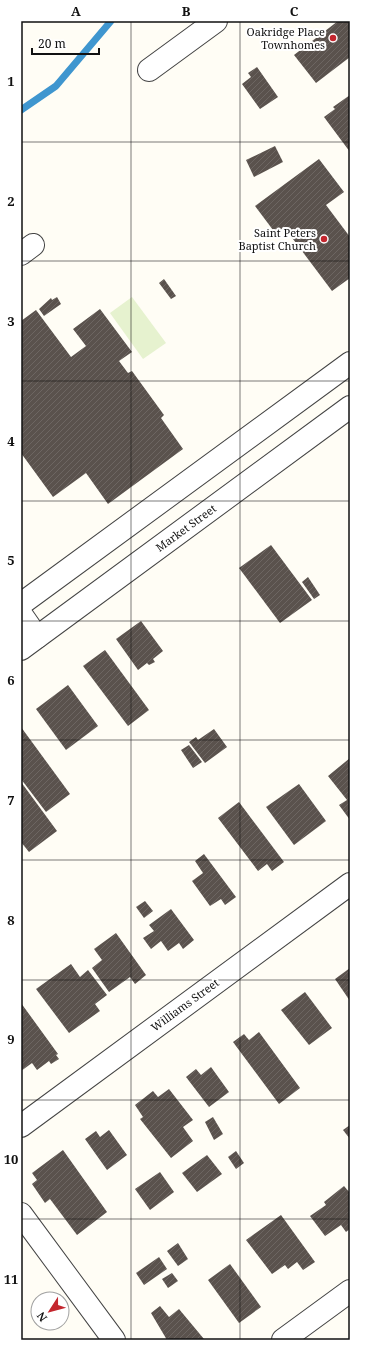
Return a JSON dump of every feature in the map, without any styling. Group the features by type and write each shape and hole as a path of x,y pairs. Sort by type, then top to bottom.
{"street":[{"path":"149,70 216,21"},
{"path":"21,604 350,363"},
{"name":"Market Street","path":"29,643 350,407"},
{"path":"21,614 29,643"},
{"name":"Williams Street","path":"21,1126 350,884"},
{"path":"21,1214 114,1340"},
{"path":"283,1340 350,1291"}],"green space":[{"path":"132,297 166,343 143,359 110,313"}],"building":[{"name":"Oakridge Place Townhomes","path":"338,21 350,21 350,57 316,83 294,55"},
{"path":"257,67 278,97 260,109 242,84 251,77 248,73"},
{"path":"350,95 350,152 324,117 335,109 333,107"},
{"path":"275,146 283,162 254,177 246,160"},
{"path":"319,159 344,192 326,205 350,237 350,278 332,291 284,227 276,234 255,206"},
{"path":"164,279 176,296 171,299 159,283"},
{"path":"57,297 61,304 44,316 39,309 51,298 52,300"},
{"path":"100,309 132,352 119,361 128,373 132,371 164,415 161,418 183,449 108,504 86,473 53,497 21,453 21,321 36,310 71,357 86,346 73,329"},
{"path":"271,545 312,600 280,623 239,568"},
{"path":"308,577 320,595 314,599 302,582"},
{"path":"141,621 163,651 153,659 155,662 149,665 147,663 138,670 116,639"},
{"path":"105,650 149,710 128,726 83,666"},
{"path":"68,685 98,726 66,750 36,709"},
{"path":"21,727 70,794 46,812 21,779"},
{"path":"214,729 227,747 205,763 189,742 196,737 198,740"},
{"path":"189,745 202,762 193,768 181,750"},
{"path":"350,758 350,820 339,805 347,800 328,776"},
{"path":"21,782 57,831 29,852 21,842"},
{"path":"299,784 326,821 294,845 266,807"},
{"path":"239,802 284,862 272,871 267,864 258,871 218,818"},
{"path":"204,854 236,897 225,905 221,899 210,906 192,881 203,873 195,861"},
{"path":"145,901 153,911 144,918 136,907"},
{"path":"171,909 194,940 183,949 179,943 168,951 161,941 151,949 143,938 154,931 149,925"},
{"path":"116,933 146,975 135,984 130,977 109,992 92,968 102,960 94,949"},
{"path":"71,964 80,977 88,970 107,995 95,1004 100,1011 69,1033 36,989"},
{"path":"350,968 350,1001 335,979"},
{"path":"305,992 332,1028 309,1045 281,1010"},
{"path":"21,1003 58,1054 56,1055 59,1059 51,1064 49,1061 37,1070 32,1063 21,1071"},
{"path":"259,1032 300,1088 279,1104 233,1042 244,1034 249,1040"},
{"path":"211,1067 229,1092 209,1107 186,1077 196,1069 201,1075"},
{"path":"169,1089 193,1120 183,1127 193,1141 171,1158 140,1119 143,1117 135,1105 153,1091 158,1097"},
{"path":"213,1117 223,1134 214,1140 205,1122"},
{"path":"350,1125 350,1139 343,1130"},
{"path":"109,1130 127,1155 107,1170 85,1139 96,1131 100,1137"},
{"path":"63,1150 107,1212 77,1235 50,1199 45,1203 32,1184 37,1180 32,1173"},
{"path":"236,1151 244,1163 236,1169 228,1157"},
{"path":"207,1155 222,1174 197,1192 182,1173"},
{"path":"160,1172 174,1192 150,1210 135,1189"},
{"path":"344,1186 350,1193 350,1229 346,1232 341,1225 325,1236 310,1216 326,1205 324,1202"},
{"path":"281,1215 315,1262 303,1270 297,1262 288,1269 285,1265 272,1274 246,1240"},
{"path":"178,1243 188,1259 178,1266 167,1251"},
{"path":"159,1257 167,1269 144,1285 136,1273"},
{"path":"230,1264 261,1307 239,1323 208,1280"},
{"path":"172,1273 178,1281 168,1288 162,1279"},
{"path":"160,1306 169,1317 179,1309 204,1339 167,1340 151,1313"}],"waterway":[{"path":"21,110 56,86 111,21"}],"place":[{"name":"Oakridge Place Townhomes","path":"333,38"},
{"name":"Saint Peters Baptist Church","path":"324,239"}]}
